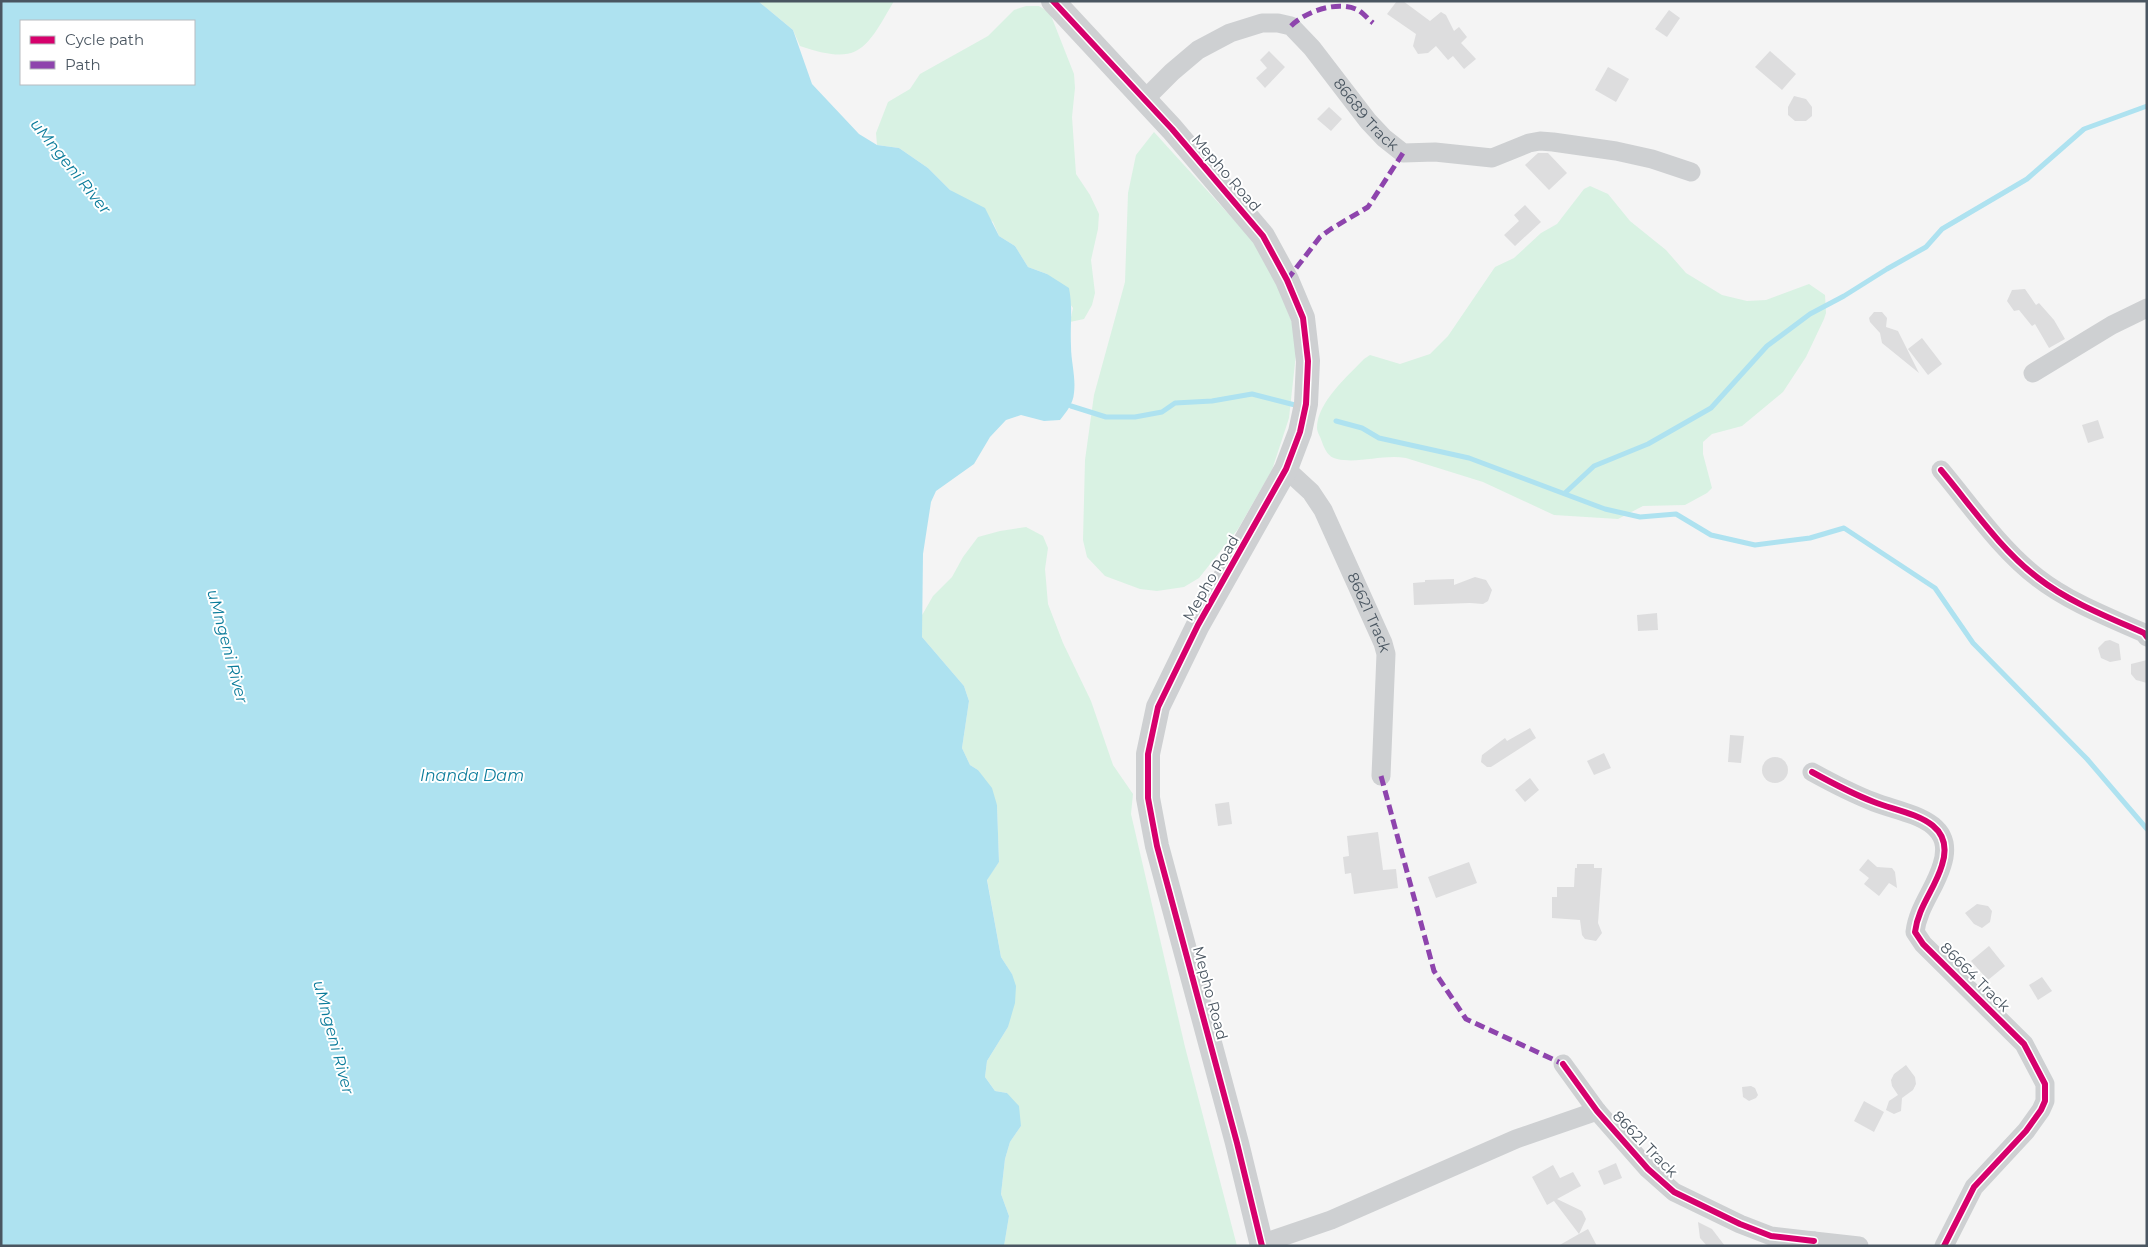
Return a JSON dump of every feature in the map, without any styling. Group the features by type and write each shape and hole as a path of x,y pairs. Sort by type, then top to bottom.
{"street":[{"name":"Mepho Road","path":"1053,1 1144,100 1263,236 1287,280 1303,318 1308,361 1306,404 1300,432 1286,469 1198,625 1158,707 1148,754 1148,798 1157,846 1237,1143 1261,1245"},
{"name":"86689 Track","path":"1144,100 1172,72 1198,50 1230,33 1262,23 1278,23 1291,26 1312,48 1368,121 1384,138 1403,153 1435,152 1492,158 1529,144 1547,141 1616,151 1652,159 1691,172"},
{"path":"2033,374 2112,325 2147,308"},
{"name":"86621 Track","path":"1286,469 1311,492 1323,510 1383,643 1386,654 1381,776"},
{"path":"1941,470 2009,553 2038,579 2077,603 2144,633 2147,637"},
{"name":"86664 Track","path":"1812,772 1876,803 1918,816 1927,821 1939,833 1945,846 1942,865 1920,913 1915,932 1924,944 2024,1044 2045,1084 2045,1101 2041,1110 2026,1131 1974,1187 1944,1246"},
{"name":"86621 Track","path":"1563,1064 1597,1111 1648,1169 1674,1192 1740,1224 1771,1236 1809,1243 1859,1246"},
{"path":"1261,1245 1339,1217 1516,1139 1597,1111"}],"green space":[{"path":"758,1 894,1 867,42 858,50 848,54 836,54 820,52 800,46 793,30"},
{"path":"1026,6 1039,6 1050,13 1074,74 1075,88 1072,117 1076,174 1090,195 1099,214 1098,229 1091,260 1095,293 1092,305 1084,319 1070,322 1073,308 1047,274 1028,267 1015,246 999,236 993,222 950,190 928,168 899,148 877,145 876,133 888,102 910,89 920,74 988,36 1014,10"},
{"path":"1154,132 1253,241 1279,289 1292,323 1296,354 1289,418 1272,470 1238,529 1199,578 1184,587 1157,591 1140,589 1105,576 1087,557 1083,540 1085,460 1094,395 1125,282 1128,193 1136,155"},
{"path":"1590,186 1608,194 1630,221 1666,250 1686,273 1722,295 1747,301 1766,300 1809,284 1825,295 1826,313 1824,319 1806,357 1783,392 1742,426 1712,434 1703,442 1703,454 1712,488 1707,493 1685,505 1643,506 1618,519 1554,515 1483,482 1406,458 1389,457 1345,460 1329,455 1324,448 1317,428 1318,418 1328,399 1350,373 1370,355 1400,364 1430,354 1448,336 1495,267 1514,258 1541,233 1557,224 1584,189"},
{"path":"1026,527 1043,536 1048,548 1045,569 1048,604 1063,643 1091,701 1113,765 1133,794 1131,814 1185,1047 1237,1246 1004,1246 1009,1216 1001,1194 1005,1159 1010,1142 1021,1126 1007,1093 995,1091 985,1077 987,1061 1008,1027 1012,974 1001,957 987,879 999,862 997,805 978,770 970,765 962,748 969,701 964,686 922,637 921,617 933,596 952,577 963,557 978,537"}],"water":[{"name":"Inanda Dam","path":"1,1 758,1 793,30 812,84 859,134 877,145 899,148 928,168 950,190 985,208 999,236 1015,246 1028,267 1047,274 1069,288 1074,387 1069,407 1060,420 1044,421 1021,415 1006,420 990,437 974,464 936,491 931,502 923,554 922,637 964,686 969,701 962,748 970,765 978,770 992,788 997,805 999,862 987,880 1001,957 1012,974 1016,986 1015,1003 1008,1027 987,1061 985,1077 995,1091 1007,1093 1019,1106 1021,1126 1010,1142 1005,1159 1001,1194 1009,1216 1004,1246 1,1246"}],"building":[{"path":"1397,1 1403,1 1430,21 1441,12 1446,15 1454,31 1459,27 1467,37 1461,43 1476,59 1464,69 1453,56 1448,60 1436,46 1428,53 1418,54 1413,46 1416,34 1387,14"},
{"path":"1669,10 1680,18 1667,37 1655,29"},
{"path":"1269,51 1285,67 1265,88 1256,78 1267,68 1260,60"},
{"path":"1770,51 1796,74 1782,90 1755,67"},
{"path":"1608,67 1629,79 1616,102 1595,90"},
{"path":"1794,96 1806,99 1812,107 1812,116 1806,121 1795,121 1788,115 1788,107"},
{"path":"1329,107 1342,119 1331,131 1317,119"},
{"path":"1538,153 1548,153 1567,173 1549,190 1525,165"},
{"path":"1525,205 1541,222 1515,246 1504,235 1519,221 1514,215"},
{"path":"2025,289 2036,305 2039,303 2054,320 2065,339 2049,348 2035,324 2032,326 2019,310 2014,311 2007,301 2012,290"},
{"path":"1874,312 1882,312 1887,318 1886,327 1898,331 1919,373 1882,343 1880,333 1870,322 1869,318"},
{"path":"1922,338 1942,364 1928,375 1908,349"},
{"path":"2098,420 2104,438 2088,443 2082,425"},
{"path":"1475,577 1486,580 1492,590 1488,601 1483,604 1414,605 1413,583 1425,582 1425,580 1454,579 1454,585"},
{"path":"1657,613 1658,630 1638,631 1637,615"},
{"path":"2110,640 2119,644 2121,660 2110,662 2101,658 2098,648 2105,641"},
{"path":"2147,660 2147,683 2136,680 2131,674 2131,664"},
{"path":"1530,728 1536,738 1491,767 1487,767 1481,762 1482,755 1505,738 1507,741"},
{"path":"1730,735 1744,736 1741,763 1728,762"},
{"path":"1604,753 1611,768 1594,775 1587,761"},
{"path":"1775,757 1784,761 1788,770 1784,779 1775,783 1766,779 1762,770 1766,761"},
{"path":"1530,778 1539,790 1525,802 1515,790"},
{"path":"1229,802 1232,824 1218,826 1215,804"},
{"path":"1378,832 1383,870 1396,869 1398,888 1354,894 1351,873 1345,874 1343,857 1349,856 1347,836"},
{"path":"1868,859 1877,867 1892,868 1895,872 1897,888 1889,883 1879,896 1864,884 1869,878 1859,870"},
{"path":"1469,862 1477,883 1436,898 1428,877"},
{"path":"1577,864 1594,864 1594,868 1602,868 1598,923 1602,933 1596,941 1585,939 1582,935 1580,920 1552,918 1552,897 1557,897 1557,887 1574,887"},
{"path":"1977,904 1988,906 1992,911 1990,922 1982,928 1974,924 1965,913"},
{"path":"1989,946 2005,966 1988,980 1971,961"},
{"path":"2042,977 2052,991 2038,1000 2029,985"},
{"path":"1906,1065 1915,1077 1916,1084 1913,1090 1902,1098 1901,1111 1894,1114 1886,1110 1889,1101 1898,1095 1892,1086 1891,1080 1894,1074"},
{"path":"1751,1086 1755,1088 1758,1095 1749,1101 1743,1097 1742,1087"},
{"path":"1864,1101 1884,1112 1874,1132 1854,1121"},
{"path":"1616,1163 1622,1178 1604,1185 1598,1171"},
{"path":"1553,1165 1560,1178 1573,1172 1581,1186 1557,1199 1582,1211 1586,1219 1579,1234 1554,1201 1547,1205 1532,1177"},
{"path":"1698,1222 1712,1229 1725,1246 1707,1246 1700,1238"},
{"path":"1588,1229 1597,1246 1558,1246"}],"waterway":[{"path":"1565,493 1594,466 1648,444 1711,408 1767,346 1810,314 1926,247 1942,229 2027,179 2084,129 2147,106"},
{"path":"1071,406 1106,417 1135,417 1162,412 1175,403 1212,401 1252,394 1295,405"},
{"path":"1336,421 1362,428 1379,438 1469,458 1605,509 1640,517 1676,514 1711,535 1755,545 1810,538 1844,528 1935,588 1973,643 2087,759 2147,829"}],"marked path":[{"path":"1291,26 1314,12 1341,6 1358,10 1373,23"},
{"path":"1287,280 1320,237 1368,207 1403,153"},
{"path":"1381,776 1434,971 1466,1019 1563,1064"}],"cycle path":[{"path":"1053,1 1172,129 1263,236 1287,280 1303,318 1308,361 1306,404 1300,432 1286,469 1198,625 1158,707 1148,754 1148,798 1157,846 1237,1143 1262,1246"},
{"path":"1941,470 1987,527 2024,567 2050,587 2076,602 2144,633 2147,637"},
{"path":"1812,772 1866,799 1925,820 1942,837 1945,849 1942,865 1923,906 1915,932 1923,944 2024,1044 2045,1084 2045,1101 2041,1110 2026,1131 1974,1187 1944,1246"},
{"path":"1563,1064 1597,1111 1648,1169 1674,1192 1740,1224 1771,1236 1814,1241"}],"water label":[{"name":"uMngeni River","path":"71,166"},
{"name":"uMngeni River","path":"228,646"},
{"name":"uMngeni River","path":"334,1037"}]}
